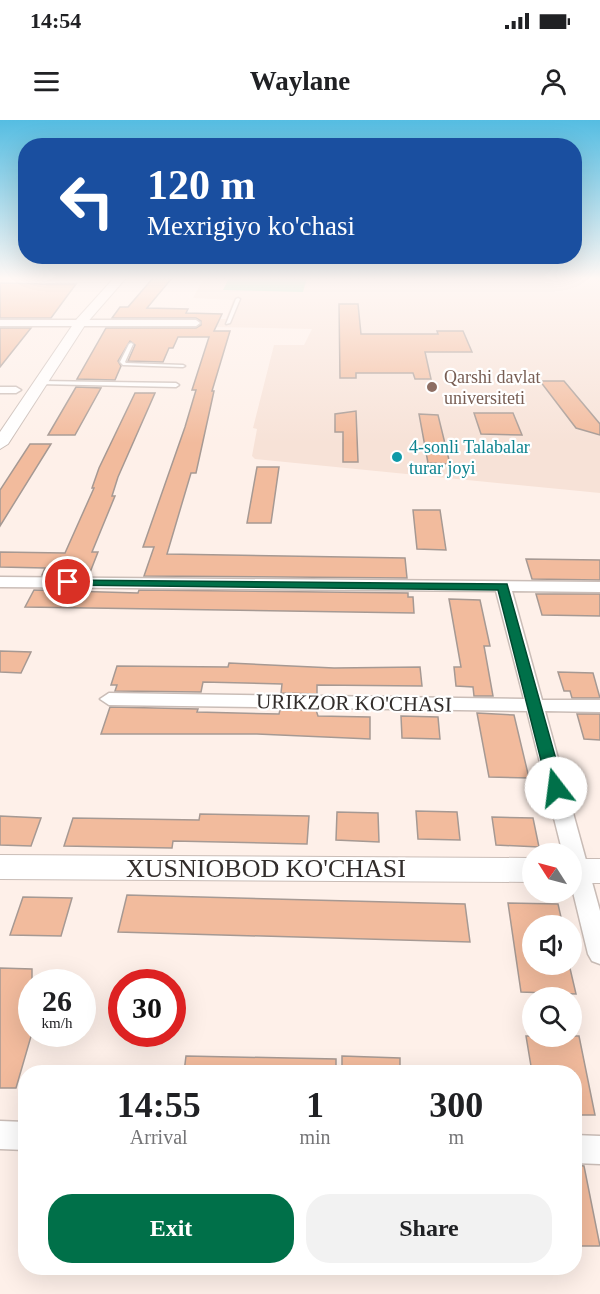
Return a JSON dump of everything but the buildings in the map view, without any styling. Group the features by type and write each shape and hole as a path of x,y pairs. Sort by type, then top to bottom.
{"main road":[{"path":"51,342 57,333"},
{"path":"0,444 73,333"},
{"path":"5,405 19,385"},
{"name":"XUSNIOBOD KO'CHASI","path":"1,870 522,870"}],"street":[{"path":"0,390 19,385"},
{"path":"0,582 600,587"},
{"path":"503,587 534,705 583,871 600,954"},
{"name":"URIKZOR KO'CHASI","path":"109,699 600,706"},
{"path":"0,1135 18,1136"},
{"path":"582,1149 600,1150"}],"lane":[{"path":"131,344 122,362 125,364 183,366"},
{"path":"40,383 176,385"}],"shaded area":[{"name":"Qarshi davlat universiteti","path":"310,333 600,333 600,493 255,459 252,456 257,429 253,428 274,345 304,345"}],"place":[{"name":"Qarshi davlat universiteti","path":"432,387"},
{"name":"4-sonli Talabalar turar joyi","path":"397,457"}],"route":[{"path":"68,582 503,587 556,788"}]}
